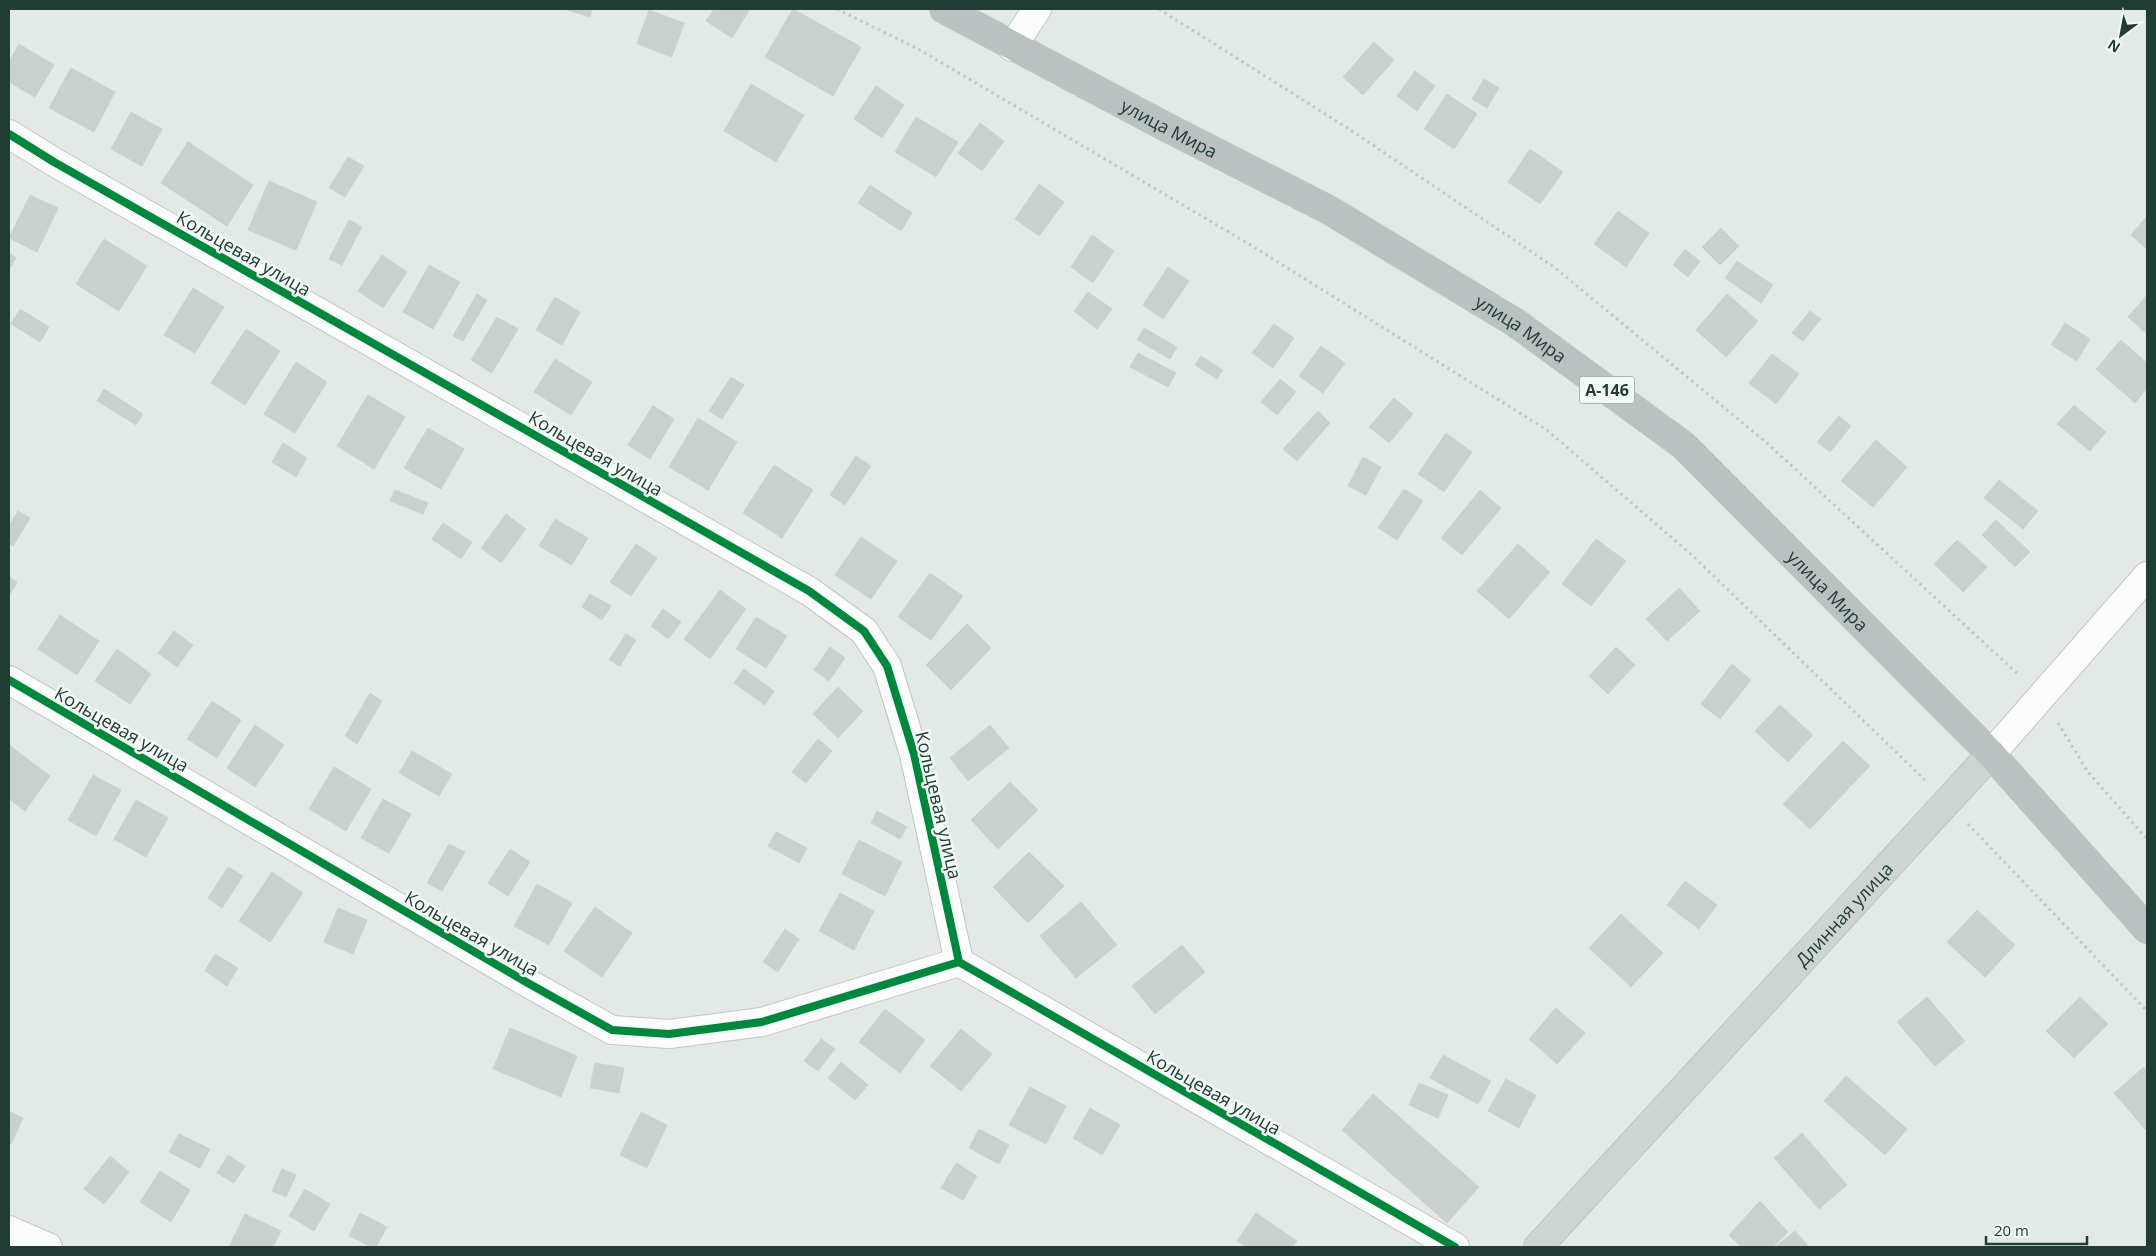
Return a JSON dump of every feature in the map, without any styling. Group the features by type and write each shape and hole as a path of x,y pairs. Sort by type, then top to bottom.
{"highway":[{"name":"улица Мира","path":"944,9 1012,47 1329,210 1524,329 1683,445 1991,754 2147,929"}],"main road":[{"name":"Длинная улица","path":"1538,1247 1991,754"}],"street":[{"path":"1012,47 1037,9"},
{"name":"Кольцевая улица","path":"9,134 72,172 809,591 864,631 887,666 914,754 959,962"},
{"name":"Длинная улица","path":"1991,754 2147,576"},
{"name":"Кольцевая улица","path":"9,680 526,982 612,1030 669,1034 762,1022 959,962 1454,1247"},
{"path":"9,1230 48,1247"}],"path":[{"path":"837,9 920,50 1215,224 1547,430 1693,556 1947,801 2147,1011"},
{"path":"1159,9 1349,129 1554,267 1767,443 2041,696 2088,772 2147,839"}],"building":[{"path":"564,9 592,9 590,17"},
{"path":"714,9 750,9 732,38 706,21"},
{"path":"793,9 861,47 833,96 765,57"},
{"path":"649,10 684,23 672,57 637,44"},
{"path":"1374,42 1394,60 1363,95 1343,77"},
{"path":"19,44 54,65 35,97 9,82 9,62"},
{"path":"71,68 115,92 94,132 49,108"},
{"path":"1415,71 1435,86 1417,111 1397,96"},
{"path":"1484,79 1499,88 1487,108 1472,99"},
{"path":"751,84 804,115 776,162 724,131"},
{"path":"876,86 904,105 882,138 854,119"},
{"path":"1447,94 1477,114 1454,149 1424,129"},
{"path":"131,112 162,129 142,166 111,149"},
{"path":"916,117 958,142 936,177 895,152"},
{"path":"980,123 1004,141 982,171 958,153"},
{"path":"188,142 253,185 227,226 161,183"},
{"path":"1530,149 1563,172 1540,204 1508,182"},
{"path":"348,157 364,166 345,197 329,188"},
{"path":"269,181 317,202 296,250 248,230"},
{"path":"1039,184 1064,202 1039,236 1015,219"},
{"path":"870,185 912,213 901,231 858,203"},
{"path":"30,195 58,208 37,252 9,238"},
{"path":"1618,211 1649,233 1626,267 1594,244"},
{"path":"2147,216 2147,249 2131,235"},
{"path":"349,220 362,227 342,265 329,259"},
{"path":"1721,228 1739,246 1720,265 1702,247"},
{"path":"1092,235 1114,251 1093,283 1071,267"},
{"path":"104,239 147,266 119,311 76,284"},
{"path":"1685,249 1700,261 1688,277 1673,265"},
{"path":"9,253 16,258 9,270"},
{"path":"382,255 407,272 383,308 358,291"},
{"path":"1737,261 1773,285 1761,303 1725,278"},
{"path":"429,265 460,282 433,329 403,312"},
{"path":"1168,267 1189,281 1163,319 1143,305"},
{"path":"193,288 224,307 195,353 164,335"},
{"path":"1088,292 1112,309 1097,329 1074,311"},
{"path":"477,294 487,300 463,341 453,336"},
{"path":"1727,294 1758,321 1726,357 1696,330"},
{"path":"2147,295 2147,334 2128,317"},
{"path":"555,297 580,312 562,345 536,330"},
{"path":"20,309 49,327 40,342 11,324"},
{"path":"1810,311 1821,319 1803,341 1792,333"},
{"path":"497,317 518,329 492,373 471,360"},
{"path":"2065,323 2090,339 2077,361 2051,345"},
{"path":"1274,324 1294,338 1273,368 1252,353"},
{"path":"1144,328 1177,347 1170,359 1137,340"},
{"path":"246,329 280,351 245,405 211,383"},
{"path":"2121,340 2147,363 2147,388 2135,403 2096,369"},
{"path":"1321,346 1345,363 1323,393 1299,376"},
{"path":"1138,353 1176,373 1168,387 1130,367"},
{"path":"1772,354 1799,374 1776,404 1749,383"},
{"path":"1201,356 1223,370 1217,379 1195,365"},
{"path":"555,359 592,382 571,415 534,392"},
{"path":"296,362 327,382 295,433 264,414"},
{"path":"731,377 744,385 722,419 709,411"},
{"path":"1280,379 1296,392 1277,415 1261,402"},
{"path":"104,389 143,414 136,425 97,401"},
{"path":"368,395 405,417 374,469 337,446"},
{"path":"1394,398 1413,414 1389,443 1369,427"},
{"path":"2074,405 2106,432 2090,451 2057,424"},
{"path":"653,406 674,419 650,459 628,445"},
{"path":"1318,411 1330,423 1297,461 1283,449"},
{"path":"1839,416 1851,426 1830,452 1817,442"},
{"path":"698,418 737,442 708,490 669,467"},
{"path":"428,428 464,449 441,489 404,468"},
{"path":"1446,433 1472,452 1444,492 1418,474"},
{"path":"1876,440 1907,467 1873,507 1841,481"},
{"path":"283,443 307,458 296,477 272,462"},
{"path":"856,456 871,466 845,505 830,495"},
{"path":"1363,457 1381,467 1366,495 1348,486"},
{"path":"774,465 813,490 782,538 743,513"},
{"path":"1999,480 2038,511 2023,529 1984,498"},
{"path":"1404,489 1423,501 1397,540 1378,528"},
{"path":"395,490 428,503 423,514 390,501"},
{"path":"1480,490 1501,508 1462,555 1441,538"},
{"path":"18,511 30,518 13,546 9,543 9,526"},
{"path":"506,514 526,529 501,563 481,548"},
{"path":"555,519 588,538 572,565 539,546"},
{"path":"1996,520 2030,552 2015,567 1982,535"},
{"path":"443,523 472,542 461,559 432,539"},
{"path":"861,537 897,561 871,599 835,575"},
{"path":"1596,539 1626,561 1591,606 1562,584"},
{"path":"1957,540 1987,567 1963,592 1934,564"},
{"path":"636,544 657,558 631,596 610,582"},
{"path":"1518,544 1550,572 1509,619 1477,591"},
{"path":"930,573 963,596 931,640 898,617"},
{"path":"9,577 17,582 9,596"},
{"path":"1679,588 1700,611 1667,641 1646,619"},
{"path":"720,590 746,609 710,659 684,639"},
{"path":"590,594 611,606 602,620 582,607"},
{"path":"663,609 681,622 668,639 651,626"},
{"path":"60,615 99,641 77,675 38,649"},
{"path":"756,617 787,636 766,668 736,649"},
{"path":"967,624 991,648 951,690 926,665"},
{"path":"174,631 193,645 177,667 158,653"},
{"path":"626,634 636,640 620,666 609,660"},
{"path":"830,647 845,658 829,681 814,670"},
{"path":"1616,647 1635,665 1608,694 1589,676"},
{"path":"117,649 151,674 130,704 95,681"},
{"path":"1732,664 1751,680 1720,719 1701,704"},
{"path":"744,669 774,691 765,705 734,683"},
{"path":"838,687 863,711 838,738 813,714"},
{"path":"370,693 382,701 357,744 345,736"},
{"path":"212,701 241,720 217,758 187,739"},
{"path":"1780,705 1813,735 1788,762 1755,731"},
{"path":"255,725 284,745 255,787 227,768"},
{"path":"990,725 1009,748 968,781 950,758"},
{"path":"818,739 832,751 806,783 792,772"},
{"path":"1843,741 1870,766 1810,829 1783,804"},
{"path":"9,745 50,776 25,811 9,799"},
{"path":"412,751 452,774 439,796 399,773"},
{"path":"334,767 371,789 346,831 309,809"},
{"path":"93,775 121,790 96,836 68,820"},
{"path":"1010,782 1038,810 998,849 971,820"},
{"path":"383,799 411,814 389,853 361,838"},
{"path":"136,800 168,818 146,857 114,839"},
{"path":"877,811 907,827 900,839 871,823"},
{"path":"776,832 807,848 799,863 768,846"},
{"path":"859,840 902,862 885,896 842,874"},
{"path":"449,844 465,852 442,891 427,883"},
{"path":"510,849 530,862 508,896 488,883"},
{"path":"1029,852 1064,886 1028,923 993,887"},
{"path":"228,867 243,876 222,908 208,898"},
{"path":"272,872 303,893 270,942 239,921"},
{"path":"1685,881 1717,905 1699,929 1667,905"},
{"path":"537,884 572,903 549,945 514,926"},
{"path":"840,893 874,911 854,950 819,931"},
{"path":"1081,902 1117,945 1076,978 1040,936"},
{"path":"595,907 632,933 602,977 564,951"},
{"path":"338,908 367,920 353,954 324,942"},
{"path":"1977,910 2015,945 1985,977 1947,942"},
{"path":"1621,914 1663,953 1631,987 1589,948"},
{"path":"785,929 799,939 778,972 763,962"},
{"path":"1182,945 1205,972 1155,1014 1132,986"},
{"path":"215,954 238,968 227,986 205,971"},
{"path":"1927,997 1965,1041 1935,1066 1897,1022"},
{"path":"2080,997 2108,1024 2074,1058 2046,1031"},
{"path":"1556,1008 1585,1033 1557,1064 1529,1039"},
{"path":"885,1009 925,1040 900,1073 859,1042"},
{"path":"510,1028 577,1056 561,1097 493,1069"},
{"path":"961,1029 992,1054 961,1091 930,1066"},
{"path":"821,1039 835,1049 818,1071 804,1061"},
{"path":"1443,1055 1491,1081 1478,1104 1430,1078"},
{"path":"841,1062 868,1085 855,1100 828,1078"},
{"path":"595,1063 624,1068 619,1093 590,1088"},
{"path":"2144,1067 2147,1071 2147,1127 2145,1129 2114,1093"},
{"path":"1846,1076 1907,1129 1885,1155 1824,1101"},
{"path":"1506,1079 1536,1095 1519,1128 1488,1111"},
{"path":"1419,1083 1448,1095 1438,1118 1409,1105"},
{"path":"1030,1087 1066,1106 1046,1144 1009,1125"},
{"path":"1373,1094 1479,1187 1447,1223 1342,1130"},
{"path":"1090,1108 1120,1125 1102,1155 1073,1138"},
{"path":"9,1111 23,1118 11,1144 9,1143"},
{"path":"641,1112 667,1125 647,1168 620,1155"},
{"path":"979,1129 1009,1145 999,1164 969,1148"},
{"path":"1802,1133 1847,1185 1819,1209 1774,1158"},
{"path":"179,1134 210,1149 200,1168 169,1152"},
{"path":"228,1155 245,1166 234,1183 217,1173"},
{"path":"110,1156 129,1172 104,1204 84,1189"},
{"path":"956,1163 977,1176 963,1200 941,1188"},
{"path":"282,1169 296,1175 286,1197 272,1191"},
{"path":"160,1171 190,1190 171,1222 140,1202"},
{"path":"305,1189 330,1204 314,1231 289,1216"},
{"path":"1760,1201 1788,1232 1773,1247 1741,1247 1729,1235"},
{"path":"360,1213 387,1227 376,1247 372,1247 349,1236"},
{"path":"1256,1213 1297,1241 1292,1247 1246,1247 1237,1241"},
{"path":"245,1214 281,1231 273,1247 229,1247"},
{"path":"1795,1231 1809,1247 1775,1247"}],"cycle path":[{"path":"9,134 54,162 809,591 864,631 887,666 914,754 959,962"},
{"path":"9,680 526,982 612,1030 669,1034 762,1022 959,962 1455,1247"}]}
